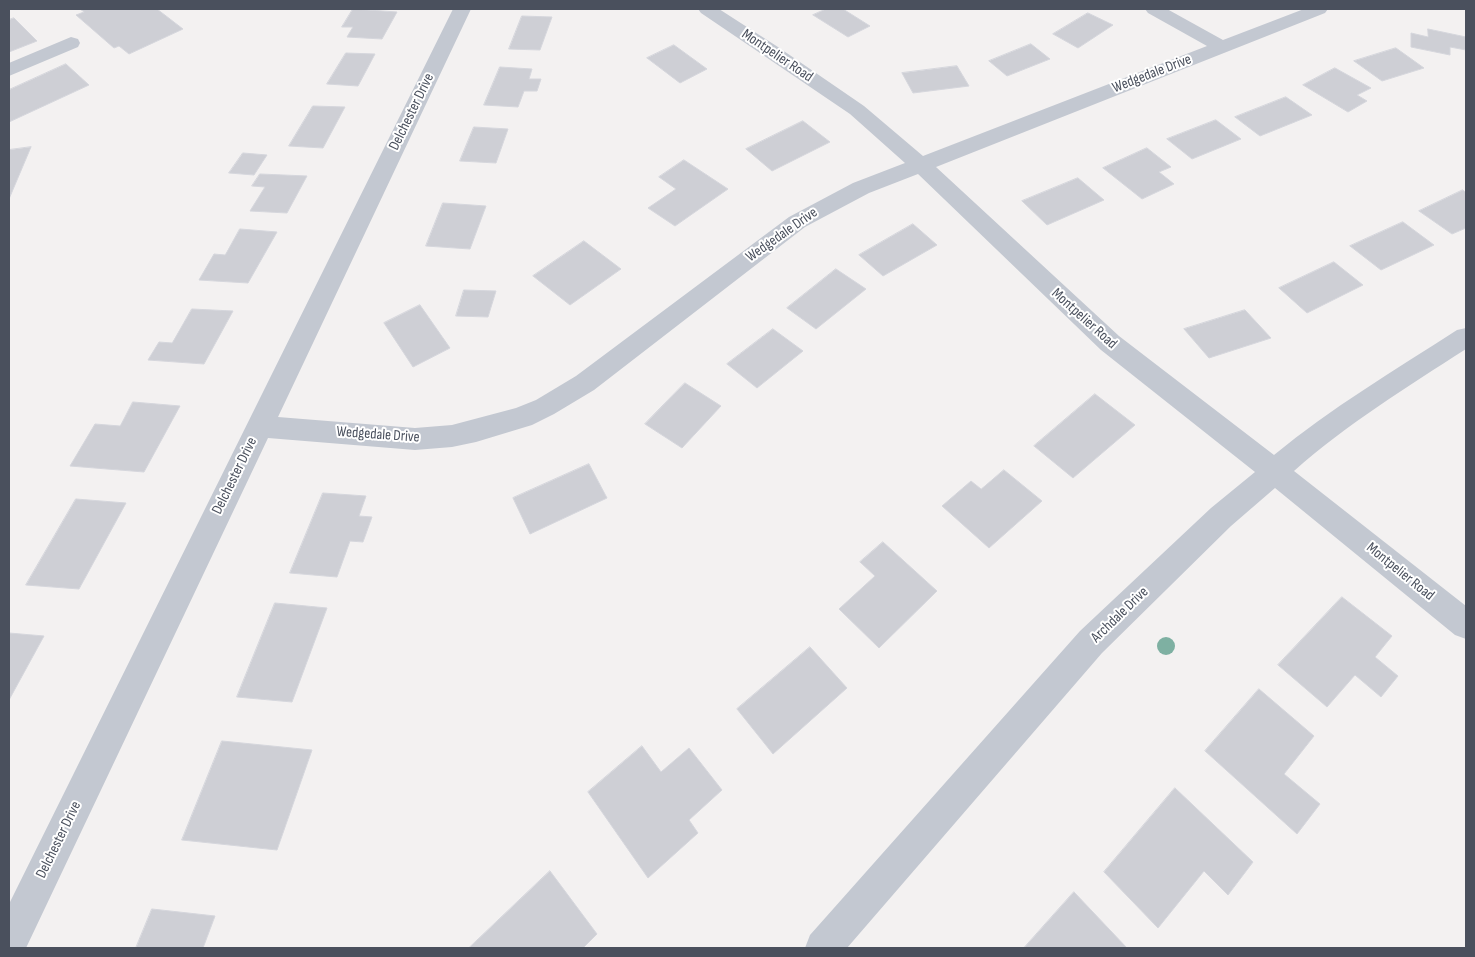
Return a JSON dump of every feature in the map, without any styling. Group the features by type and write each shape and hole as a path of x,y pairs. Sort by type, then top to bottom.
{"street":[{"name":"Delchester Drive","path":"9,944 462,9"},
{"name":"Montpelier Road","path":"706,9 771,50 857,110 921,165 1110,343 1275,471 1466,625"},
{"path":"1154,9 1223,47"},
{"name":"Wedgedale Drive","path":"259,426 415,439 452,436 523,417 585,383 797,222 861,188 1319,9"},
{"path":"9,70 71,43"},
{"name":"Archdale Drive","path":"823,948 1091,642 1221,517 1305,445 1370,398 1466,337"}],"building":[{"path":"80,9 157,9 183,29 129,54 119,46 114,48 76,15 84,12"},
{"path":"353,9 397,12 382,39 347,37 353,27 342,27"},
{"path":"826,9 843,9 870,26 848,37 813,15"},
{"path":"1088,13 1113,25 1078,48 1053,34"},
{"path":"522,16 552,17 540,50 509,49"},
{"path":"14,18 37,41 9,52 9,20"},
{"path":"1428,29 1466,37 1466,50 1450,47 1450,55 1411,47 1411,33 1428,37"},
{"path":"1031,44 1050,59 1007,76 989,61"},
{"path":"674,45 707,69 680,83 647,58"},
{"path":"1396,48 1424,68 1382,81 1354,61"},
{"path":"346,53 375,54 358,86 327,84"},
{"path":"66,64 89,85 9,122 9,90"},
{"path":"957,66 969,86 913,93 902,73"},
{"path":"500,67 532,69 529,79 541,79 537,91 524,91 518,107 484,105"},
{"path":"1335,68 1371,88 1357,95 1367,101 1348,112 1303,85"},
{"path":"1286,97 1312,115 1260,136 1235,117"},
{"path":"313,106 345,107 323,148 289,146"},
{"path":"1216,120 1241,139 1192,159 1167,139"},
{"path":"803,121 830,142 772,171 746,149"},
{"path":"474,127 508,129 496,163 460,161"},
{"path":"31,147 9,199 9,150"},
{"path":"1147,148 1171,167 1159,172 1174,184 1142,199 1103,168"},
{"path":"243,153 267,155 254,175 229,173"},
{"path":"684,160 728,189 675,226 648,208 676,189 659,177"},
{"path":"260,174 307,176 287,213 250,211 265,187 252,186"},
{"path":"1078,178 1104,200 1047,225 1022,201"},
{"path":"1463,190 1466,193 1466,228 1452,234 1419,211"},
{"path":"443,203 486,206 470,249 426,246"},
{"path":"1403,222 1434,245 1381,270 1350,246"},
{"path":"913,224 937,245 883,276 859,255"},
{"path":"240,229 277,232 248,283 199,280 214,254 225,255"},
{"path":"584,241 621,269 570,305 533,276"},
{"path":"1334,262 1363,285 1307,313 1279,288"},
{"path":"836,269 866,289 816,329 787,308"},
{"path":"464,290 496,291 488,317 456,316"},
{"path":"420,305 450,348 413,367 384,323"},
{"path":"192,309 233,311 204,364 148,360 159,342 172,343"},
{"path":"1245,310 1271,338 1209,358 1184,329"},
{"path":"773,329 803,351 757,388 727,364"},
{"path":"685,383 721,406 682,448 645,424"},
{"path":"1095,394 1135,425 1073,478 1034,446"},
{"path":"133,402 180,406 144,472 70,466 95,424 120,426"},
{"path":"589,464 607,498 530,534 513,498"},
{"path":"1004,470 1042,501 989,548 942,506 971,481 981,489"},
{"path":"323,493 366,496 359,516 372,517 363,542 350,541 337,577 290,573"},
{"path":"76,499 126,503 79,589 26,585"},
{"path":"883,542 937,591 879,648 839,609 875,576 860,562"},
{"path":"1342,597 1392,636 1375,657 1398,676 1381,697 1355,675 1327,707 1278,665"},
{"path":"275,603 327,608 292,702 237,697"},
{"path":"9,633 44,636 9,700"},
{"path":"810,647 847,688 773,754 737,709"},
{"path":"1259,689 1314,736 1284,774 1320,804 1297,834 1205,751"},
{"path":"222,741 312,750 277,850 182,840"},
{"path":"642,746 661,772 689,748 722,790 689,820 698,833 648,878 588,792"},
{"path":"1175,788 1253,862 1228,895 1204,871 1158,928 1104,872"},
{"path":"550,871 597,934 583,948 469,948"},
{"path":"1074,892 1127,948 1024,948"},
{"path":"152,909 215,916 203,948 136,948"}]}
